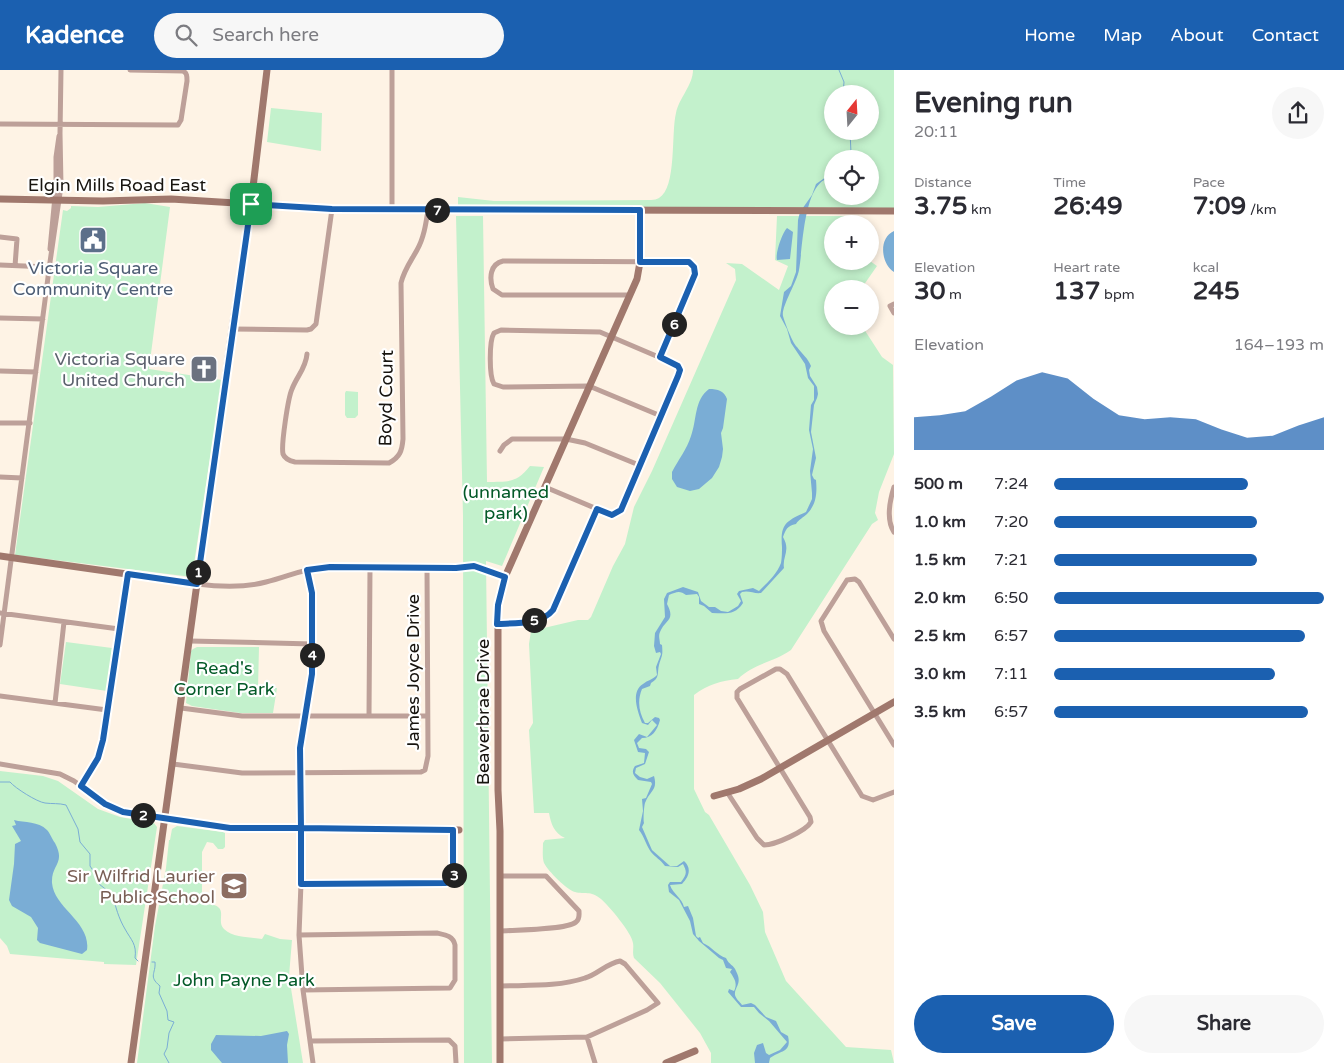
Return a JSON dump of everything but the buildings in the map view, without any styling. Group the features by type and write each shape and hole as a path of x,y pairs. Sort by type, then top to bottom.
{"street":[{"path":"0,645 2,613 12,558 50,264 50,237 57,200 60,70"},
{"path":"0,124 178,125 181,120 187,81 187,76 183,71 130,70"},
{"path":"130,1063 251,204 267,70"},
{"path":"392,70 392,210"},
{"name":"Elgin Mills Road East","path":"0,199 171,199 332,209 392,210 894,212"},
{"path":"232,329 312,329 319,315 332,209"},
{"name":"Boyd Court","path":"307,354 305,367 290,393 284,436 283,453 285,456 290,461 295,462 389,463 394,460 401,452 402,447 401,283 403,273 418,248 428,210"},
{"name":"Beaverbrae Drive","path":"500,1063 498,605 505,577 637,279 640,262 640,210"},
{"path":"0,237 17,238 15,266"},
{"path":"630,296 502,295 493,289 492,269 496,263 503,261 689,262 696,270 660,357"},
{"path":"0,265 50,264"},
{"path":"894,304 890,306 894,313"},
{"path":"0,318 43,319"},
{"path":"545,487 612,515 621,510 639,465 661,416 680,370 678,366 660,357 596,331 501,330 494,333 492,336 491,375 494,384 503,387 589,386 661,416"},
{"path":"0,371 36,372"},
{"path":"0,422 30,423"},
{"path":"500,451 512,439 566,439 585,444 639,465"},
{"path":"0,477 22,478"},
{"path":"894,487 891,497 891,528 894,532"},
{"path":"497,624 538,620 550,614 597,509"},
{"path":"0,556 197,584 230,586 255,585 307,570 326,567 427,568 474,566 505,577"},
{"path":"369,716 370,567"},
{"name":"James Joyce Drive","path":"300,772 421,772 427,767 427,568"},
{"path":"307,570 312,593 312,677 300,748 301,884 299,935 303,990 308,1015 313,1063"},
{"path":"81,786 98,758 103,740 128,574"},
{"path":"894,639 859,582 855,579 847,580 822,621 824,631 894,745"},
{"path":"2,613 119,629"},
{"path":"55,703 64,622"},
{"path":"190,641 312,644"},
{"path":"727,792 764,845 774,843 806,829 811,822 810,817 781,769 738,702 737,692 740,689 776,670 784,670 864,798 873,800 894,792"},
{"path":"0,696 108,710"},
{"path":"714,796 754,782 781,769 894,702"},
{"path":"181,708 242,716 427,716"},
{"path":"0,764 52,771 68,777 105,804 118,810 230,828 456,830 453,879 446,883 301,884"},
{"path":"173,764 242,772 300,772"},
{"path":"500,876 546,876 579,911 579,917 576,922 561,927 500,931"},
{"path":"299,935 437,933 451,937 455,945 455,980 449,988 303,990"},
{"path":"500,986 560,984 588,978 616,962 622,962 658,1003 641,1014 587,1037 500,1039"},
{"path":"587,1037 595,1063"},
{"path":"310,1041 449,1040 455,1046 456,1063"},
{"path":"671,1062 695,1051"}],"green space":[{"path":"693,70 894,70 894,208 458,206 458,197 494,201 651,200 659,198 665,192 669,183 676,113"},
{"path":"271,108 322,113 321,151 267,142"},
{"path":"145,203 170,207 149,369 222,380 192,577 15,555 63,210 67,211 71,206 98,207"},
{"name":"(unnamed park)","path":"456,216 483,216 487,482 516,479 530,466 544,467 502,566 486,561 492,1063 464,1063 463,516"},
{"path":"777,216 824,216 824,270 874,270 867,280 824,280 824,335 868,335 882,357 893,365 894,454 879,492 875,513 878,520 872,524 791,650 757,666 738,679 704,688 694,695 694,789 705,812 709,815 750,885 763,912 765,932 786,981 846,1047 891,1050 894,1063 711,1063 711,1053 700,1033 660,983 634,958 632,939 605,902 597,896 575,892 567,888 546,866 543,858 543,843 545,840 565,838 558,834 554,828 549,813 534,813 529,730 533,723 529,644 531,631 578,620 588,620 591,617 613,566 625,544 634,507 652,471 736,280 735,269 726,263 742,264 779,290 788,266 775,260"},
{"path":"346,391 358,392 358,415 355,418 347,418 345,415"},
{"path":"66,642 112,648 107,691 60,684"},
{"name":"Read's Corner Park","path":"197,647 259,647 258,688 277,688 273,713 240,713 192,706 186,703 191,651"},
{"path":"0,771 43,776 58,781 98,809 120,817 154,823 157,827 136,965 104,964 104,962 10,954 7,946 0,938"},
{"name":"John Payne Park","path":"177,826 225,833 225,847 223,849 218,849 213,843 207,842 202,852 202,899 206,904 215,905 220,909 221,923 224,929 242,937 262,939 265,934 280,939 292,940 289,976 303,1063 137,1063 155,926 166,868 169,840 172,829"}],"water":[{"path":"824,178 815,190 810,202 806,216 799,270 783,312 795,345 810,363 810,376 817,387 818,394 814,405 811,432 816,458 812,475 816,480 815,502 807,514 785,532 783,537 786,546 784,568 761,593 742,592 740,594 743,603 733,612 712,613 699,604 697,594 686,595 678,592 669,595 667,604 670,617 659,634 662,655 658,675 650,686 642,689 639,702 641,715 645,723 648,723 655,717 660,720 654,733 649,737 642,738 637,743 639,748 646,749 649,752 645,764 636,768 635,773 647,779 654,776 655,785 645,803 642,827 652,850 670,866 677,866 684,861 689,870 688,875 682,884 670,885 684,907 688,906 693,918 696,936 700,937 703,943 726,958 735,969 739,979 735,995 742,1005 751,1003 755,1005 766,1017 776,1021 781,1032 788,1036 787,1048 770,1058 769,1063 755,1063 754,1053 757,1045 763,1043 766,1053 769,1055 780,1050 787,1042 754,1007 741,1007 728,992 729,989 734,991 736,985 730,972 732,969 726,968 723,960 699,941 693,934 690,921 679,900 669,892 668,885 670,882 681,882 686,873 683,864 678,867 665,866 651,852 639,830 643,811 642,799 646,798 652,784 651,782 638,780 633,773 635,766 644,763 645,753 638,752 634,740 639,734 647,737 657,725 652,720 648,725 642,723 636,697 639,688 657,675 656,667 661,654 660,652 656,653 654,646 655,633 665,617 664,599 667,593 683,587 698,592 701,601 709,607 715,607 721,611 728,612 738,606 741,601 737,594 739,591 753,588 759,591 777,571 781,561 783,528 789,521 806,512 812,499 810,471 813,449 809,430 811,405 814,400 814,386 808,378 805,364 791,343 787,329 780,316 784,292 791,286 796,272 800,212 812,195 816,184"},
{"path":"787,228 793,232 790,259 777,260 779,244"},
{"path":"894,231 894,272 886,263 883,251 885,239"},
{"path":"709,389 720,391 727,399 721,433 722,457 719,467 712,478 699,489 690,491 677,487 672,479 672,472 689,441 698,404"},
{"path":"14,820 43,827 48,831 55,843 59,860 52,877 54,892 84,931 87,940 87,950 82,954 40,943 37,940 38,928 31,917 12,906 9,900 15,844 21,841 12,826 16,825"},
{"path":"287,1031 289,1034 287,1045 288,1063 222,1063 211,1050 211,1044 216,1035 261,1036"}],"waterway":[{"path":"839,70 844,85"},
{"path":"850,140 851,150"},
{"path":"0,782 10,782 16,788 41,802 66,805 78,829 80,842 90,854 90,866 98,878 99,884 113,895 119,917 133,942 135,958 138,961"},
{"path":"152,962 155,962 153,977 160,986 159,993 167,1011 168,1020 174,1022 164,1054 169,1063"}],"place":[{"name":"Victoria Square Community Centre","path":"93,240"},
{"name":"Victoria Square United Church","path":"204,369"},
{"name":"Sir Wilfrid Laurier Public School","path":"234,886"}],"route":[{"path":"251,204 197,584 128,574 103,740 98,758 81,786 111,808 123,812 230,828 301,828 301,884 450,882 453,879 454,871 453,830 301,828 300,748 312,674 312,593 307,570 323,567 480,567 505,577 498,605 497,624 538,620 550,614 597,509 612,515 621,510 678,376 679,367 660,357 696,270 689,262 640,262 640,210 305,209 251,204"}]}
